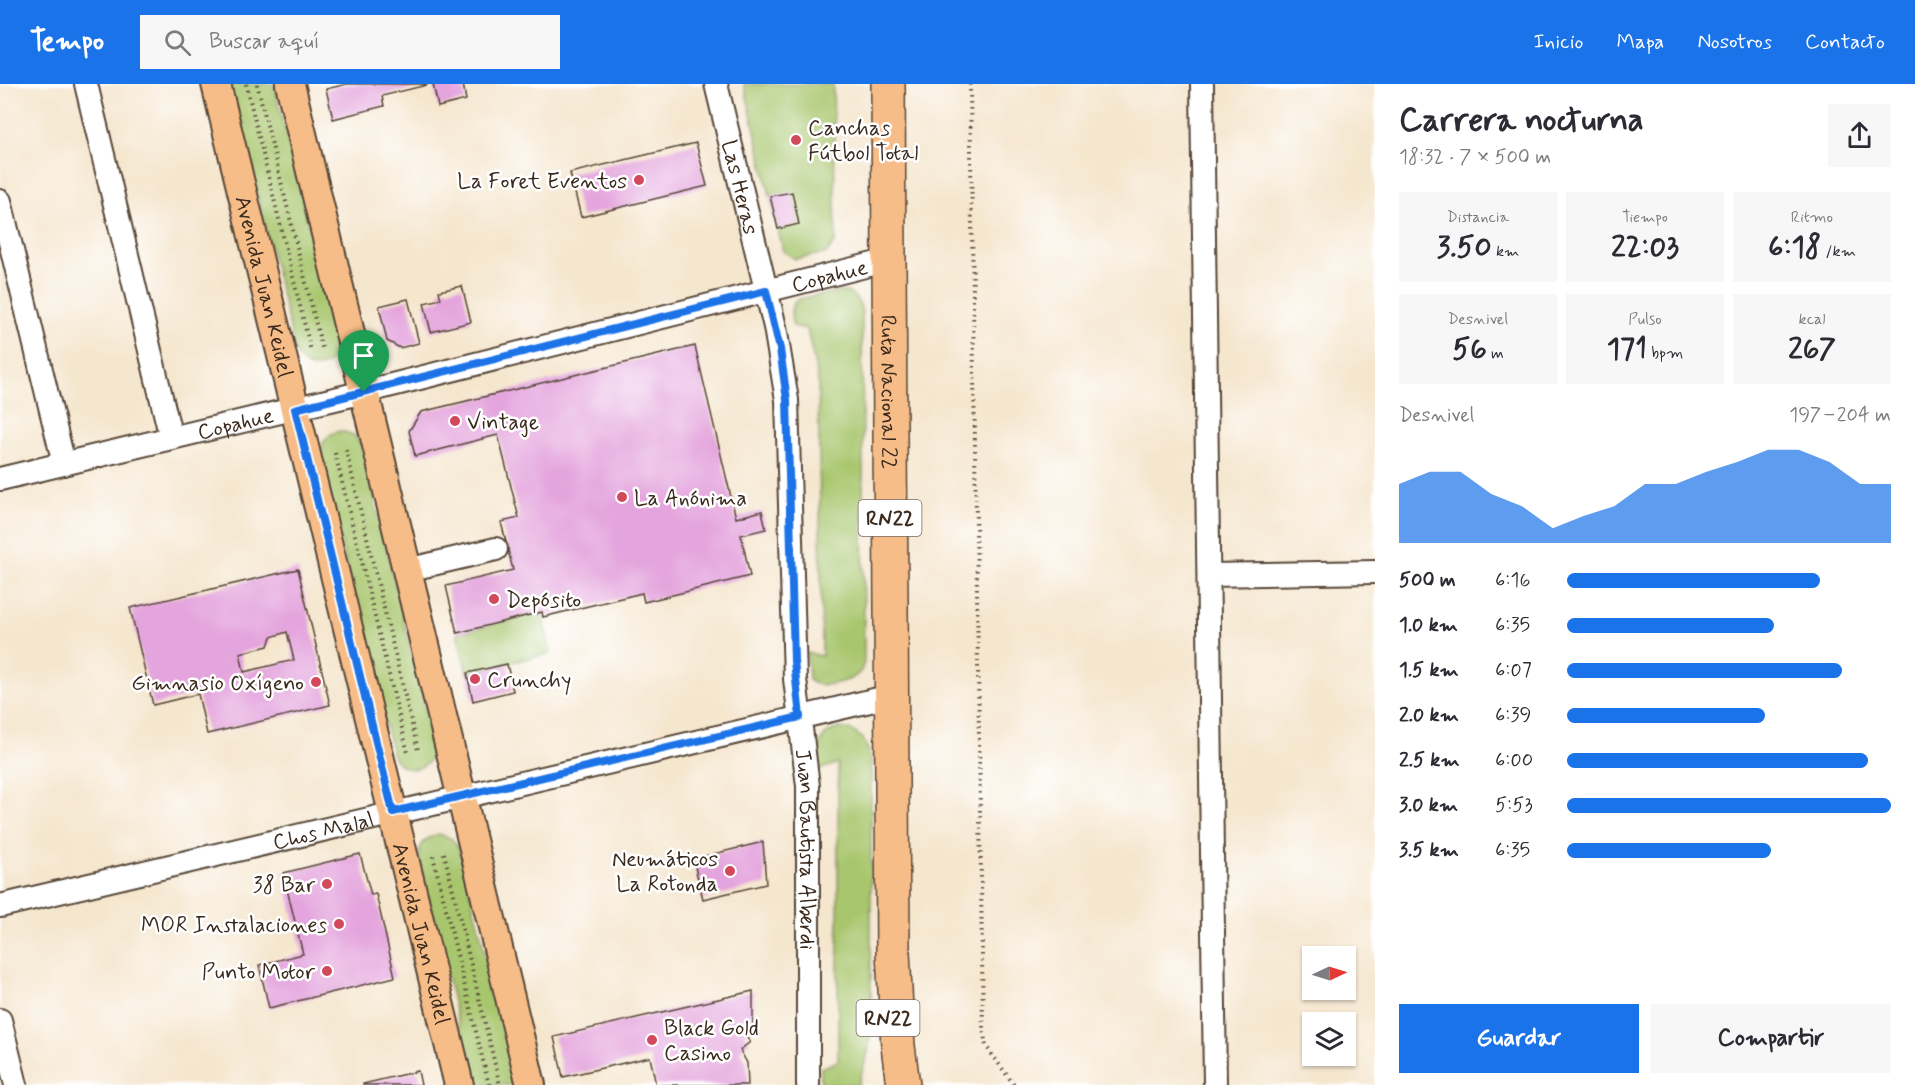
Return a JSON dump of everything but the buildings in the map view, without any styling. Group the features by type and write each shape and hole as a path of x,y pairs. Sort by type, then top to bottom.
{"highway":[{"name":"Ruta Nacional 22","path":"888,84 893,952 898,1046 903,1085"},
{"name":"Ruta Nacional 22","path":"880,1085 886,1043 893,952"}],"main road":[{"name":"Avenida Juan Keidel","path":"216,84 459,1085"},
{"path":"290,84 531,1085"}],"street":[{"path":"86,84 171,438"},
{"name":"Las Heras","path":"716,84 766,291"},
{"path":"1202,84 1215,1085"},
{"path":"0,201 64,464"},
{"name":"Copahue","path":"0,479 295,409 889,260"},
{"name":"Juan Bautista Alberdi","path":"766,291 780,349 788,409 794,661 808,786 808,1085"},
{"path":"407,570 496,549"},
{"path":"1209,575 1375,572"},
{"name":"Chos Malal","path":"0,906 891,696"},
{"path":"0,1020 16,1085"}],"path":[{"path":"246,84 311,351"},
{"path":"257,84 322,348"},
{"path":"970,84 983,1029 986,1046 1014,1085"},
{"path":"265,196 291,190"},
{"path":"346,450 418,750"},
{"path":"335,453 408,753"},
{"path":"444,854 500,1085"},
{"path":"433,856 489,1085"}],"green space":[{"path":"230,84 274,84 337,344 336,353 332,359 321,367 307,365 296,354"},
{"name":"Canchas Fútbol Total","path":"744,84 833,84 836,241 827,253 795,259 783,251"},
{"path":"840,291 856,298 862,313 864,660 862,669 856,676 835,684 820,684 809,680 807,653 822,656 818,381 807,329 793,326 791,311 793,304 799,299"},
{"path":"341,431 354,435 362,446 434,746 429,761 417,768 404,767 393,756 320,456 326,439"},
{"path":"542,612 551,653 467,673 457,633"},
{"path":"840,728 852,731 861,738 871,759 871,1028 868,1052 858,1085 821,1085 821,1068 838,1061 838,763 819,770 818,756 823,738 832,730"},
{"path":"439,834 452,839 460,850 517,1085 473,1085 419,859 424,842"}],"place":[{"name":"Canchas Fútbol Total","path":"796,140"},
{"name":"La Foret Eventos","path":"639,180"},
{"name":"Vintage","path":"455,421"},
{"name":"La Anónima","path":"622,497"},
{"name":"Depósito","path":"494,599"},
{"name":"Crunchy","path":"475,679"},
{"name":"Gimnasio Oxígeno","path":"316,682"},
{"name":"Neumáticos La Rotonda","path":"730,871"},
{"name":"38 Bar","path":"327,884"},
{"name":"MOR Instalaciones","path":"339,924"},
{"name":"Punto Motor","path":"327,971"},
{"name":"Black Gold Casino","path":"652,1040"}],"route":[{"path":"766,291 780,349 787,400 794,661 800,717 393,812 295,409 364,392 766,291"}]}
